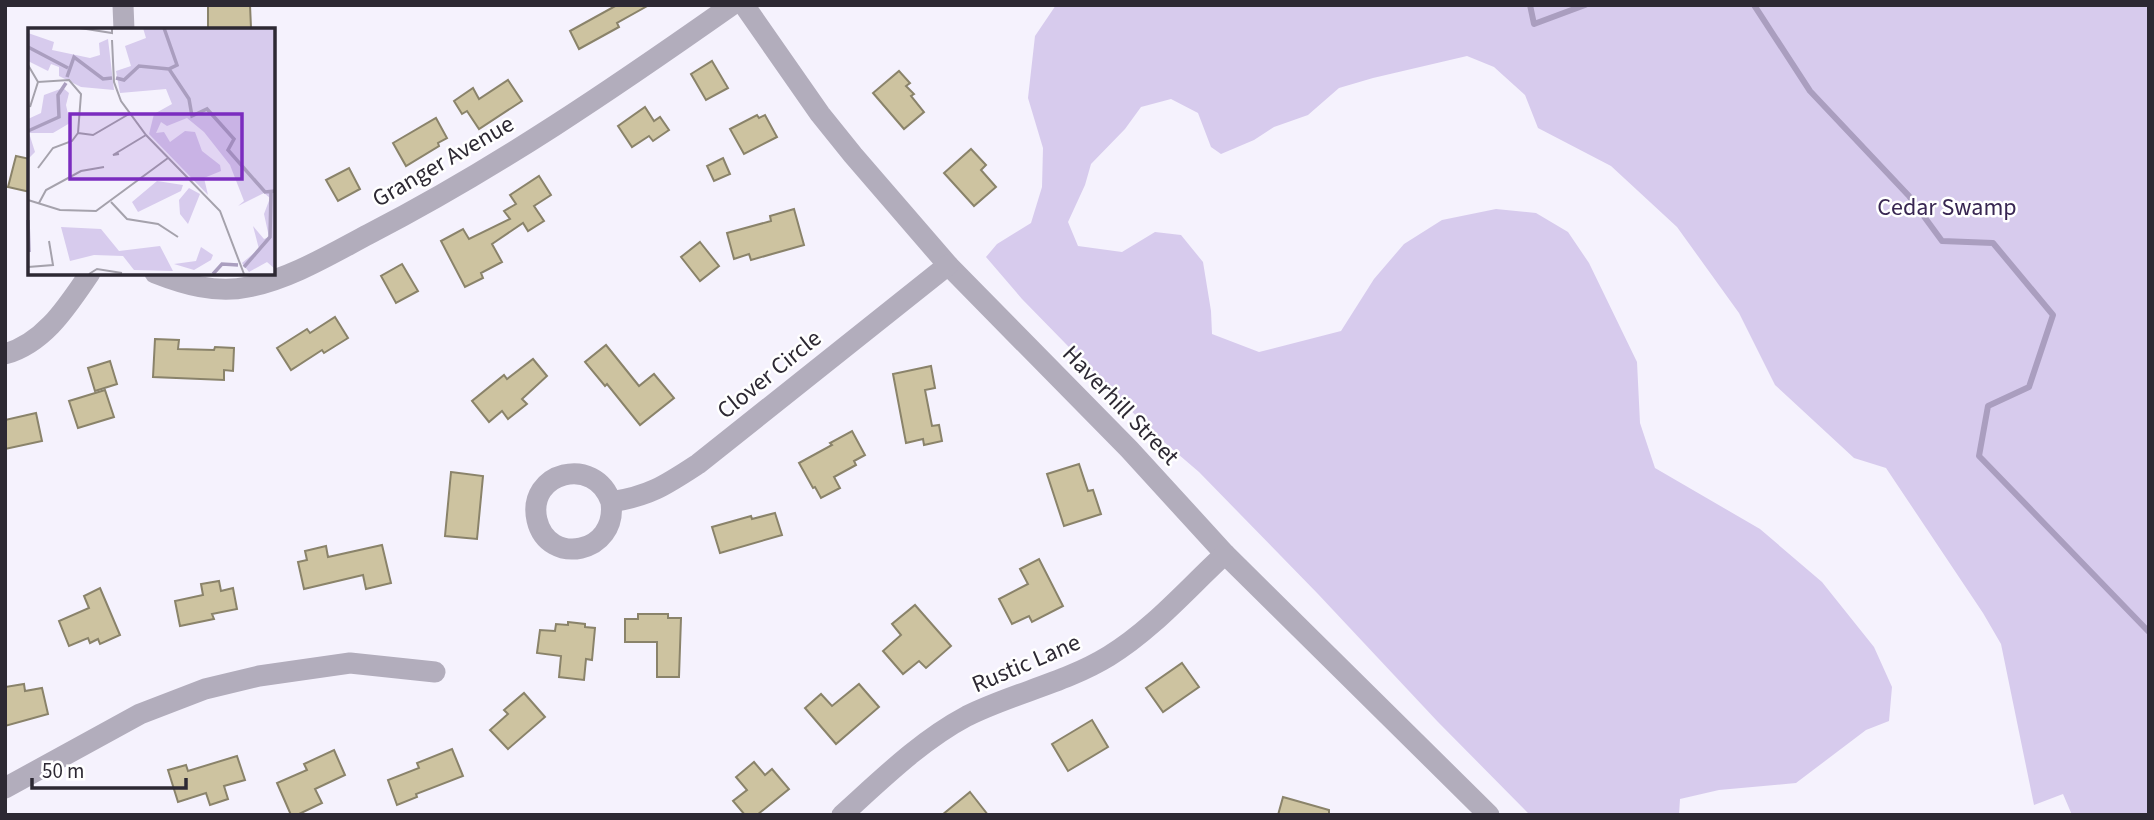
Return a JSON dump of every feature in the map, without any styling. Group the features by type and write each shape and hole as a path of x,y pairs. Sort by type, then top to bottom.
{"street":[{"path":"123,5 124,28"},
{"name":"Granger Avenue","path":"161,275 189,285 229,289 247,288 297,270 405,215 509,156 732,5"},
{"name":"Haverhill Street","path":"744,5 828,124 948,265 1129,449 1225,554 1489,815"},
{"name":"Clover Circle","path":"611,502 654,492 698,464 948,265"},
{"path":"5,354 30,344 44,333 88,275"},
{"name":"Rustic Lane","path":"842,815 928,741 967,716 1059,680 1108,657 1134,639 1225,554"},
{"path":"5,788 140,714 205,689 259,676 350,663 435,672"}],"green space":[{"name":"Cedar Swamp","path":"1056,5 2149,5 2149,815 2072,815 2063,794 2034,805 2001,644 1886,468 1854,458 1775,385 1739,313 1677,227 1611,166 1538,128 1525,95 1494,67 1467,56 1339,88 1308,115 1274,127 1254,140 1221,154 1211,147 1198,113 1171,99 1141,107 1125,129 1091,164 1085,185 1068,222 1078,246 1122,252 1155,232 1181,235 1203,262 1212,334 1259,352 1341,331 1374,279 1404,244 1442,220 1496,209 1536,213 1568,232 1589,263 1637,362 1640,423 1655,468 1760,529 1822,582 1874,647 1892,687 1889,721 1866,730 1796,783 1719,790 1680,799 1679,815 1530,815 1199,472 1150,430 1022,299 986,257 997,244 1031,223 1042,187 1043,148 1028,98 1035,36"}],"building":[{"path":"208,5 250,5 251,28 208,28"},
{"path":"617,5 649,5 617,23 619,27 579,49 570,31"},
{"path":"712,61 728,88 706,100 691,74"},
{"path":"899,71 910,83 906,86 924,112 904,129 873,93"},
{"path":"508,80 522,101 479,129 467,111 462,114 454,101 473,88 479,99"},
{"path":"645,107 654,121 660,117 669,130 653,141 649,136 632,147 618,126"},
{"path":"757,115 759,118 765,115 777,137 744,154 730,129"},
{"path":"436,118 447,138 406,166 393,143"},
{"path":"971,149 986,165 981,170 996,187 974,206 944,173"},
{"path":"16,156 28,159 28,192 8,187"},
{"path":"723,158 730,174 714,181 707,166"},
{"path":"349,168 360,189 338,201 326,180"},
{"path":"539,176 551,195 534,206 544,221 528,231 523,223 492,244 502,262 481,273 483,278 465,287 441,241 463,229 469,239 510,219 504,211 516,204 510,195"},
{"path":"794,209 804,245 751,260 749,254 734,259 727,233 771,221 770,216"},
{"path":"700,242 719,266 700,281 681,257"},
{"path":"402,264 418,291 396,303 381,276"},
{"path":"335,317 348,338 324,353 322,350 291,370 277,348 307,329 310,333"},
{"path":"155,339 179,340 178,349 234,348 233,371 224,370 224,380 153,377"},
{"path":"606,345 639,386 654,374 674,398 640,425 607,384 605,386 585,362"},
{"path":"533,359 547,376 522,399 527,404 508,419 502,411 489,422 472,401 504,375 507,379"},
{"path":"110,361 117,384 95,391 88,368"},
{"path":"931,366 935,388 925,390 932,426 939,425 942,441 924,445 923,439 906,443 893,374"},
{"path":"105,390 114,417 78,428 69,401"},
{"path":"36,413 42,441 5,449 5,420"},
{"path":"852,431 865,455 854,461 856,465 834,477 840,488 821,498 799,463"},
{"path":"1079,464 1088,491 1093,490 1101,514 1064,526 1047,474"},
{"path":"451,472 483,476 477,539 445,536"},
{"path":"775,513 782,535 720,553 712,527 751,516 752,519"},
{"path":"382,545 391,583 366,589 363,575 304,589 298,562 307,560 305,551 326,546 328,557"},
{"path":"1039,559 1063,606 1032,622 1029,616 1012,624 999,599 1028,584 1020,569"},
{"path":"219,581 221,591 233,588 237,609 212,614 214,619 180,626 175,601 203,595 201,584"},
{"path":"100,588 120,635 100,644 98,639 90,643 88,638 69,646 59,621 89,608 84,596"},
{"path":"915,605 951,646 926,668 919,661 903,674 883,651 901,635 892,624"},
{"path":"638,614 668,614 668,618 681,618 679,677 657,677 657,642 625,642 625,619 638,619"},
{"path":"568,622 595,628 592,660 586,659 584,680 559,677 561,656 537,653 540,630 555,631 556,624 568,625"},
{"path":"1182,663 1199,687 1163,712 1146,688"},
{"path":"24,684 25,691 42,688 48,714 5,726 5,687"},
{"path":"859,684 879,707 836,744 805,708 821,694 832,706"},
{"path":"524,693 545,717 508,749 490,730 508,714 504,710"},
{"path":"1092,720 1108,747 1068,771 1052,744"},
{"path":"452,749 463,776 416,794 417,797 397,805 388,780 419,768 417,763"},
{"path":"334,750 345,775 315,789 322,803 297,815 291,815 277,783 307,770 304,764"},
{"path":"237,756 245,780 224,786 228,799 210,805 206,793 178,802 168,770 186,765 188,771"},
{"path":"754,762 765,775 772,769 789,789 757,815 745,815 733,801 747,790 736,777"},
{"path":"970,792 988,815 942,815"},
{"path":"1283,797 1329,810 1329,815 1278,815"}],"waterway":[{"path":"1530,5 1534,24 1585,5"},
{"path":"1754,5 1810,91 1909,196 1942,241 1993,243 2053,315 2029,387 1988,406 1979,456 2149,632"}]}
